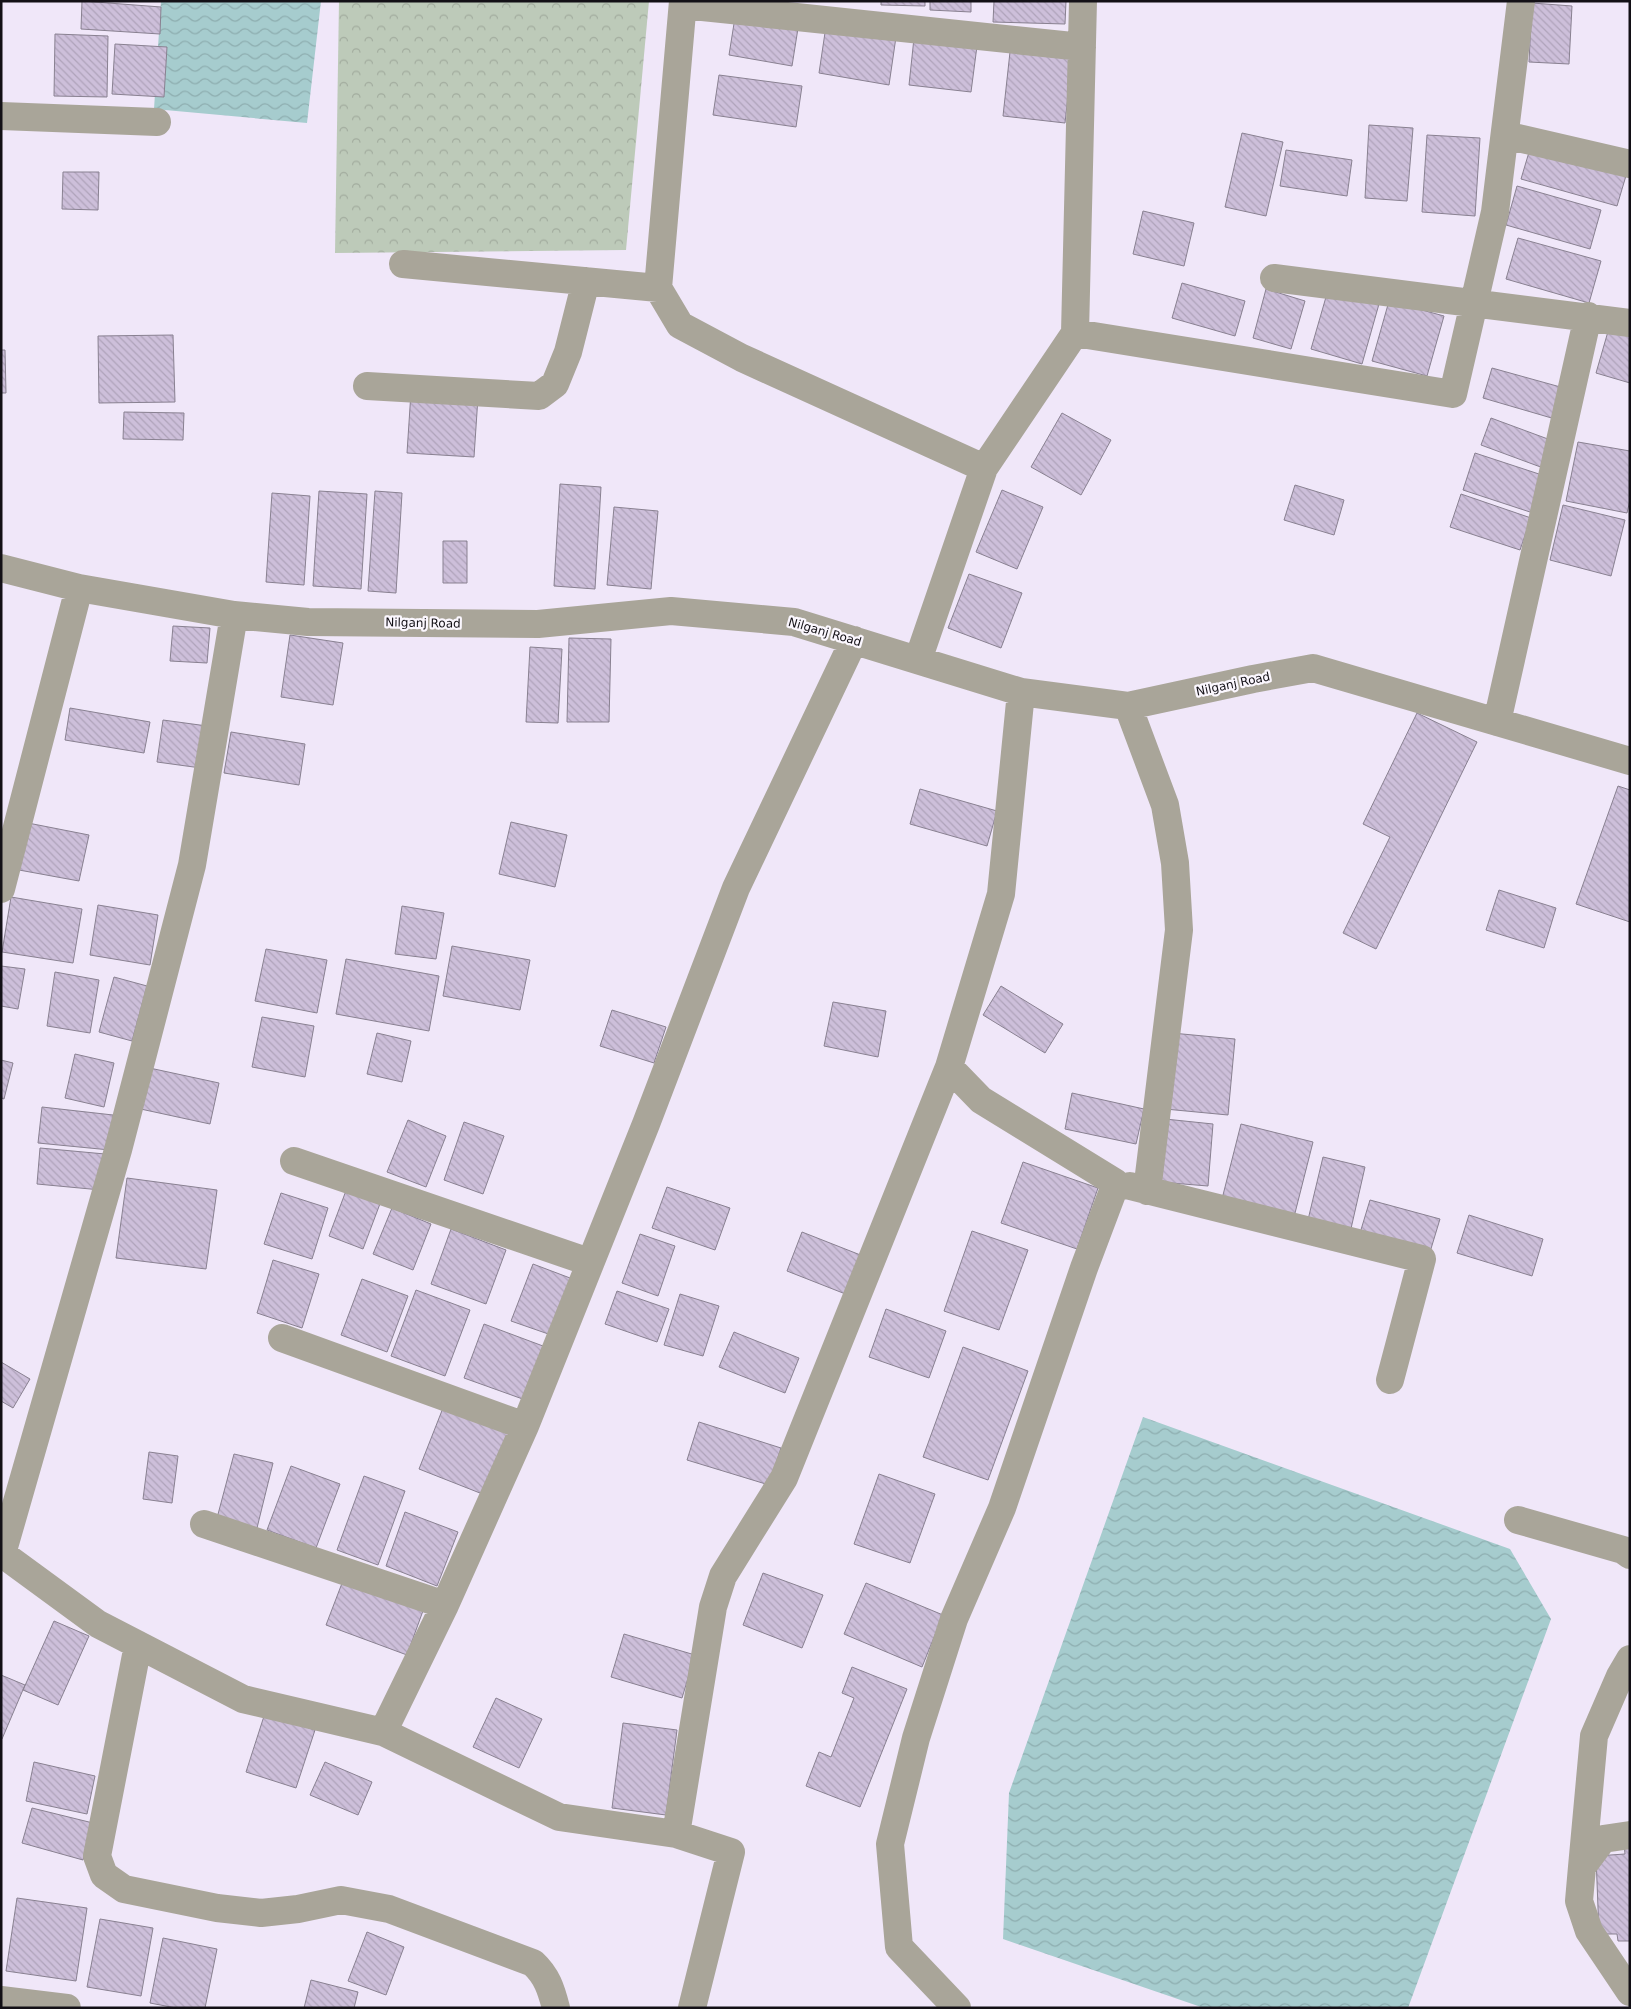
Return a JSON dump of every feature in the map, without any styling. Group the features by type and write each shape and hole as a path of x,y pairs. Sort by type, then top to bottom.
{"street":[{"path":"918,660 984,468 1075,333 1083,1"},
{"path":"1075,333 1453,394 1495,212 1521,1"},
{"path":"984,468 742,358 680,326 658,288 683,3 1082,47"},
{"path":"1,116 157,122"},
{"path":"1505,134 1630,164"},
{"path":"403,264 658,288"},
{"path":"1274,278 1588,316 1630,323"},
{"path":"368,386 539,396 555,384 568,352 586,281"},
{"path":"1497,722 1588,316"},
{"name":"Nilganj Road","path":"1,568 80,588 234,614 308,622 538,624 671,611 794,622 1021,692 1128,706 1313,668 1630,761"},
{"path":"1,889 80,588"},
{"path":"234,614 192,865 118,1150 2,1553 98,1624 243,1699 382,1732 559,1817 676,1834 731,1852 692,2008"},
{"path":"382,1732 445,1605 525,1426 589,1262 646,1124 736,888 854,640"},
{"path":"676,1834 713,1607 723,1576 784,1478 950,1067 1001,894 1021,692"},
{"path":"1128,706 1165,805 1175,863 1179,930 1146,1191"},
{"path":"950,1067 981,1100 1116,1183 1422,1260 1390,1380"},
{"path":"294,1161 589,1262"},
{"path":"957,2008 900,1947 890,1844 916,1738 954,1619 1002,1508 1084,1268 1116,1183"},
{"path":"282,1338 525,1426"},
{"path":"1518,1520 1623,1550 1630,1555"},
{"path":"204,1524 445,1605"},
{"path":"138,1645 97,1856 104,1875 124,1889 226,1909 261,1913 298,1909 341,1900 388,1909 532,1963 543,1973 551,1986 556,2008"},
{"path":"1630,1659 1620,1676 1594,1736 1578,1901 1589,1931 1630,1992"},
{"path":"1582,1867 1603,1840 1630,1835"},
{"path":"1,2000 67,2008"}],"green space":[{"path":"339,1 649,1 626,250 335,253"}],"water":[{"path":"161,1 321,1 307,123 154,109"},
{"path":"1143,1417 1510,1549 1551,1619 1408,2008 1204,2008 1003,1939 1009,1793"}],"building":[{"path":"82,1 161,7 160,34 81,29"},
{"path":"881,1 925,1 925,6 881,5"},
{"path":"930,1 971,1 971,12 930,10"},
{"path":"994,1 1066,1 1065,24 993,22"},
{"path":"1532,3 1572,6 1569,64 1529,62"},
{"path":"736,11 799,22 792,66 729,55"},
{"path":"826,26 896,37 889,85 819,73"},
{"path":"55,34 108,36 107,97 54,96"},
{"path":"914,38 977,46 971,92 909,85"},
{"path":"115,44 167,47 164,97 112,94"},
{"path":"1010,52 1072,59 1065,123 1003,116"},
{"path":"719,75 802,86 796,127 713,115"},
{"path":"1369,125 1413,128 1407,201 1365,198"},
{"path":"1242,133 1283,142 1266,216 1225,207"},
{"path":"1427,135 1480,138 1475,216 1422,212"},
{"path":"1532,142 1628,169 1617,206 1521,179"},
{"path":"1286,150 1352,160 1347,196 1280,186"},
{"path":"63,172 99,172 98,210 62,209"},
{"path":"1517,186 1601,210 1590,249 1506,225"},
{"path":"1143,211 1194,223 1184,266 1133,254"},
{"path":"1518,238 1601,261 1589,303 1506,279"},
{"path":"1182,283 1245,301 1235,336 1172,318"},
{"path":"1266,289 1305,301 1291,349 1253,338"},
{"path":"1328,290 1379,304 1362,364 1311,349"},
{"path":"1389,301 1444,316 1427,376 1372,361"},
{"path":"1609,328 1630,334 1630,383 1596,373"},
{"path":"173,335 175,402 99,403 98,336"},
{"path":"1,350 5,350 6,393 1,393"},
{"path":"1492,368 1564,388 1555,419 1483,398"},
{"path":"411,392 478,397 474,457 407,453"},
{"path":"124,412 184,413 183,440 123,439"},
{"path":"1062,413 1111,440 1081,495 1031,467"},
{"path":"1491,418 1556,442 1546,469 1481,445"},
{"path":"1578,442 1630,451 1630,500 1627,513 1566,501"},
{"path":"1475,453 1545,476 1533,513 1463,490"},
{"path":"560,484 601,487 595,589 554,586"},
{"path":"1295,485 1344,500 1334,535 1284,520"},
{"path":"1002,490 1043,507 1017,569 976,552"},
{"path":"319,491 367,494 361,589 313,586"},
{"path":"375,491 402,493 396,593 368,591"},
{"path":"272,493 310,496 304,585 266,582"},
{"path":"1461,494 1531,518 1520,550 1450,527"},
{"path":"1563,505 1625,520 1611,576 1550,560"},
{"path":"614,507 658,511 651,589 607,585"},
{"path":"443,541 467,541 467,583 443,583"},
{"path":"969,574 1022,593 1001,648 948,628"},
{"path":"173,626 210,628 207,663 170,661"},
{"path":"290,635 343,643 333,705 281,697"},
{"path":"569,638 611,639 609,722 567,722"},
{"path":"530,647 562,649 558,723 526,722"},
{"path":"70,708 150,722 144,753 65,740"},
{"path":"1417,713 1477,742 1376,949 1343,933 1390,837 1363,824"},
{"path":"163,720 207,726 201,768 157,762"},
{"path":"231,732 305,744 299,785 224,773"},
{"path":"1618,786 1630,790 1630,922 1576,904"},
{"path":"920,789 997,811 987,846 910,824"},
{"path":"511,822 567,835 555,887 499,874"},
{"path":"28,823 89,835 79,881 19,870"},
{"path":"1499,890 1556,908 1544,948 1486,930"},
{"path":"11,897 82,909 73,963 2,952"},
{"path":"98,905 158,915 150,965 90,955"},
{"path":"402,906 444,913 436,959 395,954"},
{"path":"452,946 530,960 520,1010 443,996"},
{"path":"266,949 327,960 317,1013 255,1001"},
{"path":"346,959 439,976 429,1031 336,1014"},
{"path":"1,966 25,969 18,1009 1,1006"},
{"path":"55,972 99,980 90,1033 47,1026"},
{"path":"114,977 147,986 132,1041 99,1032"},
{"path":"1001,986 1063,1024 1045,1053 983,1015"},
{"path":"833,1002 886,1011 878,1057 824,1046"},
{"path":"612,1010 666,1027 654,1063 600,1046"},
{"path":"262,1017 314,1026 305,1077 252,1067"},
{"path":"377,1033 411,1041 402,1082 367,1074"},
{"path":"1172,1033 1235,1039 1228,1115 1165,1109"},
{"path":"75,1054 114,1063 104,1107 65,1098"},
{"path":"1,1060 13,1063 4,1099 1,1098"},
{"path":"145,1067 219,1083 210,1124 136,1108"},
{"path":"1072,1093 1144,1109 1136,1144 1065,1129"},
{"path":"42,1107 113,1115 110,1150 38,1143"},
{"path":"1165,1119 1213,1124 1208,1186 1159,1182"},
{"path":"408,1120 446,1136 426,1187 387,1172"},
{"path":"464,1122 504,1136 483,1194 444,1180"},
{"path":"1241,1124 1313,1142 1294,1217 1222,1199"},
{"path":"40,1148 105,1154 101,1190 37,1184"},
{"path":"1323,1157 1365,1167 1350,1233 1307,1224"},
{"path":"1023,1162 1098,1188 1077,1249 1001,1223"},
{"path":"127,1178 217,1190 206,1269 116,1258"},
{"path":"667,1187 730,1208 715,1250 652,1228"},
{"path":"347,1188 381,1201 363,1249 329,1236"},
{"path":"281,1193 328,1208 312,1259 264,1244"},
{"path":"1370,1200 1440,1219 1430,1252 1360,1233"},
{"path":"392,1208 431,1224 413,1270 373,1254"},
{"path":"1469,1215 1543,1239 1532,1276 1457,1253"},
{"path":"451,1229 506,1250 486,1304 431,1284"},
{"path":"972,1231 1028,1250 999,1330 944,1311"},
{"path":"802,1232 863,1256 848,1295 787,1271"},
{"path":"640,1234 675,1246 658,1296 622,1283"},
{"path":"273,1260 319,1274 302,1328 257,1313"},
{"path":"533,1264 578,1281 557,1337 511,1321"},
{"path":"362,1279 408,1296 387,1352 341,1335"},
{"path":"416,1290 470,1310 445,1376 391,1356"},
{"path":"617,1291 669,1309 657,1342 605,1324"},
{"path":"680,1294 719,1306 703,1356 664,1345"},
{"path":"886,1309 946,1331 929,1378 869,1357"},
{"path":"484,1324 551,1349 531,1402 464,1378"},
{"path":"734,1332 799,1358 785,1393 719,1367"},
{"path":"963,1347 1028,1371 988,1480 923,1457"},
{"path":"1,1362 30,1379 13,1408 1,1401"},
{"path":"443,1408 509,1434 485,1495 419,1469"},
{"path":"699,1422 781,1448 769,1485 687,1460"},
{"path":"149,1452 178,1456 172,1503 143,1499"},
{"path":"234,1454 273,1463 257,1528 217,1518"},
{"path":"291,1466 340,1484 316,1548 267,1530"},
{"path":"879,1474 935,1494 910,1563 854,1544"},
{"path":"364,1476 405,1491 378,1565 337,1550"},
{"path":"405,1512 458,1532 437,1586 386,1566"},
{"path":"763,1573 823,1595 802,1648 743,1625"},
{"path":"344,1578 424,1608 407,1655 326,1625"},
{"path":"866,1583 943,1615 922,1667 844,1634"},
{"path":"54,1621 89,1636 58,1705 23,1690"},
{"path":"624,1634 695,1655 682,1698 611,1677"},
{"path":"852,1667 907,1689 860,1807 806,1786 819,1752 831,1757 854,1698 842,1693"},
{"path":"1,1675 25,1685 2,1739 1,1739"},
{"path":"496,1698 542,1719 519,1768 473,1747"},
{"path":"265,1713 315,1730 296,1788 246,1772"},
{"path":"623,1723 677,1730 666,1815 612,1808"},
{"path":"34,1762 95,1776 87,1814 26,1801"},
{"path":"325,1762 372,1782 358,1815 310,1795"},
{"path":"32,1808 93,1823 83,1860 22,1843"},
{"path":"1624,1844 1630,1844 1630,1941 1618,1941 1617,1934 1599,1934 1596,1856 1625,1854"},
{"path":"17,1898 87,1908 76,1981 6,1971"},
{"path":"100,1919 153,1928 141,1996 87,1987"},
{"path":"367,1932 404,1947 386,1995 348,1981"},
{"path":"163,1938 217,1949 205,2008 176,2008 150,2003"},
{"path":"311,1980 358,1992 354,2008 304,2008"}]}
